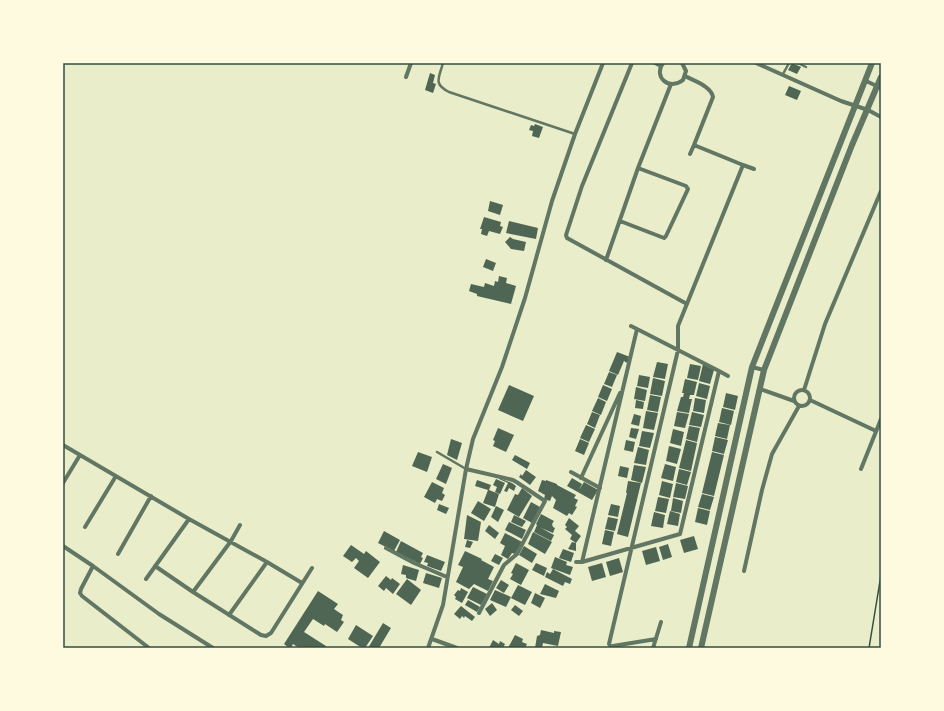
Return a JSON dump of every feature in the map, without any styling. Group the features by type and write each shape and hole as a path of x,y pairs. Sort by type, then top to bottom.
{"street":[{"path":"406,78 411,63"},
{"path":"428,648 443,605 466,469 473,439 507,353 525,298 552,201 602,63"},
{"path":"632,63 582,186 566,235 569,240 687,304"},
{"path":"655,63 662,64 660,74 661,77 663,81 671,84 679,83 685,76 686,71 682,63"},
{"path":"756,63 841,101 868,110 881,117"},
{"path":"688,648 752,367 872,63"},
{"path":"685,76 708,88 712,92 713,97 690,154"},
{"path":"701,648 764,370 852,145 879,87 881,77"},
{"path":"866,81 879,87"},
{"path":"606,260 638,168 671,84"},
{"path":"694,144 754,169"},
{"path":"611,647 609,644 678,350 678,326 743,165"},
{"path":"620,221 664,238 688,188 638,168"},
{"path":"804,390 824,324 881,191"},
{"path":"631,326 728,376"},
{"path":"582,562 637,329"},
{"path":"752,367 764,370"},
{"path":"576,562 582,562 680,534 719,371"},
{"path":"581,478 624,384"},
{"path":"760,389 794,401 799,406"},
{"path":"794,401 794,395 798,391 804,390 809,394 810,400 806,405 799,406"},
{"path":"810,400 876,431"},
{"path":"744,571 762,490 772,454 799,406"},
{"path":"861,469 881,419"},
{"path":"63,445 302,583"},
{"path":"63,483 80,455"},
{"path":"466,469 513,480 545,501 517,554 504,565 479,613"},
{"path":"571,472 600,488"},
{"path":"85,527 116,476"},
{"path":"118,554 151,496"},
{"path":"146,579 189,519"},
{"path":"193,592 231,541 240,526"},
{"path":"63,546 160,614 213,648"},
{"path":"386,548 414,563 447,577"},
{"path":"229,615 267,562"},
{"path":"93,566 81,589 80,593 82,596 149,648"},
{"path":"155,566 229,615 261,635 266,636 271,633 312,568"},
{"path":"653,648 661,622"},
{"path":"432,639 457,648"},
{"path":"611,647 656,639"},
{"path":"611,647 616,648"}],"lane":[{"path":"443,63 438,80 441,88 575,134"},
{"path":"783,74 789,63"},
{"path":"798,63 806,67"},
{"path":"437,452 466,469"}],"path":[{"path":"869,648 881,574"}],"building":[{"path":"792,63 801,67 797,74 788,70"},
{"path":"430,73 435,75 433,83 436,84 433,93 425,90"},
{"path":"789,86 801,91 797,100 785,95"},
{"path":"535,124 543,127 539,138 532,136 533,131 529,130 531,125 534,126"},
{"path":"490,201 503,205 500,215 488,211"},
{"path":"484,217 501,222 500,226 503,227 500,234 489,231 487,236 481,234 482,229 480,229"},
{"path":"509,221 538,228 536,239 506,233"},
{"path":"510,237 526,242 524,251 511,249 505,242"},
{"path":"486,259 496,263 493,271 483,267"},
{"path":"499,276 507,278 506,283 516,286 511,304 477,296 477,294 469,291 471,284 484,287 485,283 494,286 495,281 498,282"},
{"path":"617,352 630,357 627,363 624,361 618,375 609,371"},
{"path":"657,362 668,364 665,379 653,377"},
{"path":"690,364 701,366 698,380 687,378"},
{"path":"703,364 714,370 710,384 699,381"},
{"path":"609,372 617,375 612,387 604,384"},
{"path":"639,375 650,377 648,388 637,386"},
{"path":"653,378 665,381 662,396 650,394"},
{"path":"685,379 697,382 694,395 690,395 689,399 692,399 689,413 677,411 681,397 683,397 684,393 682,393"},
{"path":"699,383 710,386 707,399 696,396"},
{"path":"509,385 534,396 523,421 498,410"},
{"path":"603,385 612,389 607,401 598,397"},
{"path":"636,387 647,390 645,401 634,399"},
{"path":"726,393 738,396 735,410 723,407"},
{"path":"650,395 661,397 658,412 647,410"},
{"path":"598,398 606,402 601,415 592,411"},
{"path":"695,398 706,400 704,413 693,411"},
{"path":"636,400 644,402 643,409 635,408"},
{"path":"722,408 734,411 731,425 719,422"},
{"path":"646,411 658,413 654,430 643,428"},
{"path":"592,412 600,415 595,428 587,424"},
{"path":"677,412 689,414 685,428 674,426"},
{"path":"692,412 704,415 701,427 689,425"},
{"path":"634,414 641,416 639,426 631,424"},
{"path":"718,423 730,425 727,439 715,436"},
{"path":"586,425 595,429 589,442 580,438"},
{"path":"689,426 700,428 697,442 686,439"},
{"path":"498,428 514,435 506,452 493,446 495,441 493,440"},
{"path":"631,428 639,429 636,439 629,437"},
{"path":"673,429 684,432 681,446 670,443"},
{"path":"642,431 654,433 650,448 639,446"},
{"path":"715,437 728,440 724,454 712,451"},
{"path":"451,439 462,443 457,460 447,455"},
{"path":"580,439 589,443 584,455 575,451"},
{"path":"626,440 635,442 633,452 624,450"},
{"path":"686,440 697,443 691,471 679,468"},
{"path":"669,446 681,449 677,464 666,461"},
{"path":"638,447 649,450 646,465 634,463"},
{"path":"418,452 432,457 427,472 412,466"},
{"path":"712,452 724,455 714,496 702,493"},
{"path":"515,455 530,463 527,469 512,460"},
{"path":"443,464 452,468 446,484 436,479"},
{"path":"665,464 676,467 673,481 661,478"},
{"path":"634,465 646,467 642,483 631,480"},
{"path":"620,466 629,468 627,478 618,476"},
{"path":"679,469 691,472 687,485 676,482"},
{"path":"526,470 536,477 530,485 519,477 521,474 522,476"},
{"path":"499,478 516,486 514,491 509,488 507,492 504,491 508,483"},
{"path":"572,478 582,484 579,490 584,482 598,490 592,500 567,486"},
{"path":"496,479 505,483 500,494 495,492 497,487 493,485"},
{"path":"477,480 491,485 489,490 499,494 495,507 483,503 488,490 475,486"},
{"path":"542,480 557,484 576,495 574,498 578,500 575,506 577,507 572,515 569,513 567,516 553,508 556,500 552,496 550,501 544,499 545,495 538,491"},
{"path":"628,481 641,483 628,537 617,534 627,493"},
{"path":"662,481 673,484 670,498 659,495"},
{"path":"432,482 444,488 442,493 445,495 442,501 437,499 435,503 424,497"},
{"path":"676,483 688,486 685,499 673,497"},
{"path":"522,488 532,496 519,517 507,510 515,494 518,495"},
{"path":"702,494 714,497 710,510 698,507"},
{"path":"658,497 669,499 666,513 655,511"},
{"path":"673,498 683,501 681,513 671,511"},
{"path":"478,501 491,509 484,521 471,513"},
{"path":"531,502 540,507 532,523 523,518"},
{"path":"439,504 449,508 446,514 437,510"},
{"path":"611,504 620,506 618,517 608,515"},
{"path":"496,506 504,510 498,522 491,517"},
{"path":"698,508 710,511 707,525 695,522"},
{"path":"670,511 680,514 678,526 667,524"},
{"path":"654,512 665,515 663,528 651,526"},
{"path":"541,514 554,521 552,524 555,528 553,533 541,528 554,535 551,541 534,532"},
{"path":"467,515 481,522 478,541 464,539"},
{"path":"514,515 526,521 522,527 511,522"},
{"path":"608,517 618,519 615,531 605,529"},
{"path":"569,518 579,526 575,531 581,536 576,543 570,539 572,535 565,529 567,527 565,525"},
{"path":"509,522 526,530 522,539 505,530"},
{"path":"489,525 499,533 495,539 485,531"},
{"path":"605,530 614,532 611,546 602,544"},
{"path":"384,531 400,540 394,551 378,543"},
{"path":"533,532 552,542 545,554 528,544"},
{"path":"505,533 522,542 515,554 512,553 508,559 501,555 505,546 500,543"},
{"path":"694,536 698,549 684,553 680,540"},
{"path":"467,540 473,542 470,548 465,547"},
{"path":"401,541 423,553 421,557 423,558 420,564 396,552"},
{"path":"572,542 576,543 576,551 568,549"},
{"path":"668,544 672,557 663,560 659,547"},
{"path":"351,545 364,554 366,551 380,562 368,578 354,568 359,561 356,558 352,562 343,556"},
{"path":"524,546 537,554 532,563 519,555"},
{"path":"656,547 660,561 646,565 642,551"},
{"path":"563,549 574,553 571,562 559,558"},
{"path":"465,551 482,559 481,560 494,567 488,579 493,581 488,591 474,584 469,589 456,582 463,567 458,565"},
{"path":"495,554 503,558 499,565 491,561"},
{"path":"427,555 445,562 441,571 427,566 428,563 424,562"},
{"path":"555,557 567,562 566,565 573,567 570,575 551,568"},
{"path":"619,558 623,572 610,576 606,562"},
{"path":"516,563 529,570 521,585 510,579"},
{"path":"536,563 547,568 544,576 532,570"},
{"path":"602,563 606,577 592,581 588,567"},
{"path":"403,565 419,570 416,581 406,578 406,575 401,574"},
{"path":"553,569 572,579 570,584 565,582 563,586 545,577 547,572 550,574"},
{"path":"426,573 442,578 439,588 423,583"},
{"path":"386,576 391,580 392,578 400,584 393,594 386,588 384,591 378,586"},
{"path":"407,579 421,590 411,605 396,594"},
{"path":"501,580 509,585 504,593 496,588"},
{"path":"545,584 559,591 556,598 540,594"},
{"path":"518,585 532,592 525,605 511,598"},
{"path":"473,587 487,594 481,605 467,598"},
{"path":"461,588 468,592 462,603 455,599 456,597 454,595 458,590 460,591"},
{"path":"495,590 511,597 506,607 490,600"},
{"path":"318,591 338,604 334,609 343,615 341,620 344,622 337,632 325,624 324,626 313,619 304,632 326,646 325,648 299,648 293,644 291,648 289,648 284,644"},
{"path":"535,593 545,598 540,608 531,603"},
{"path":"468,600 480,607 477,612 465,605"},
{"path":"492,603 497,610 490,616 485,609"},
{"path":"515,605 523,611 519,616 511,610"},
{"path":"461,606 475,617 472,621 465,616 464,618 462,616 460,619 454,614"},
{"path":"383,623 391,628 379,648 368,648"},
{"path":"356,625 373,636 365,648 362,648 348,639"},
{"path":"541,630 554,633 554,631 561,632 558,646 543,643 542,648 535,648 537,636 540,635"},
{"path":"515,635 523,639 522,642 527,644 525,648 508,648"},
{"path":"493,640 499,644 500,641 505,644 503,648 489,648"}]}
